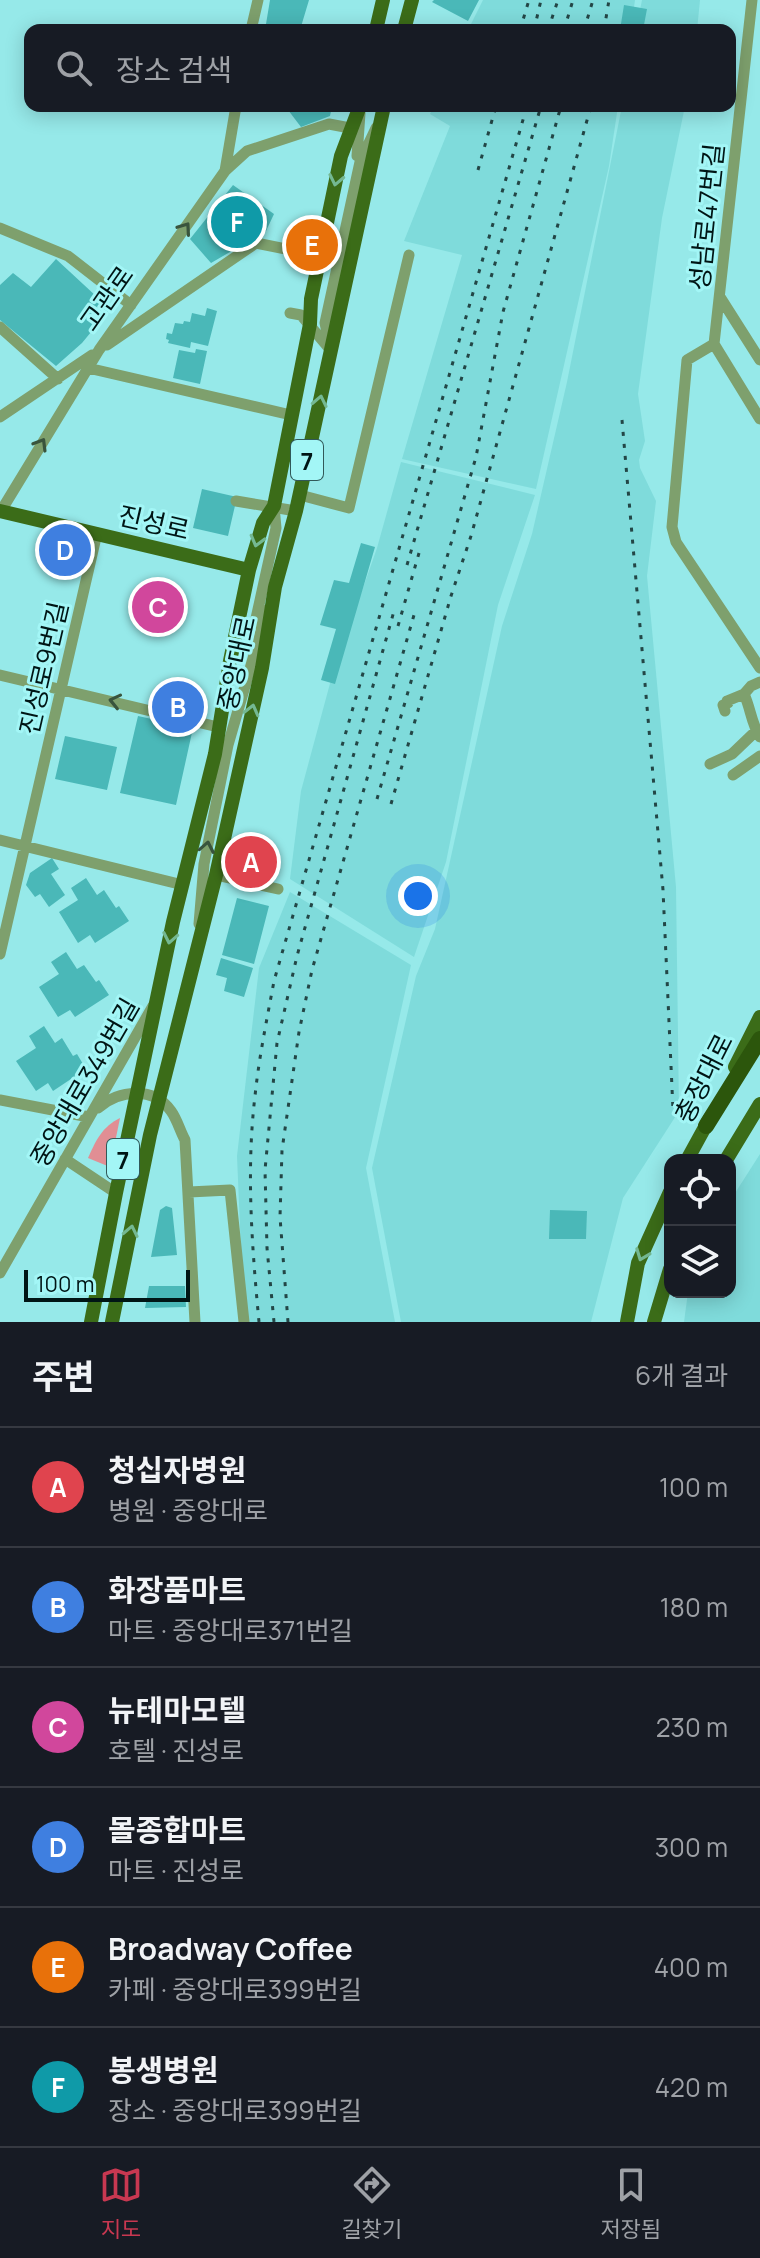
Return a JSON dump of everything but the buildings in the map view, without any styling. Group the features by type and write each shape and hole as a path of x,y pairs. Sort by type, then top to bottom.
{"highway":[{"path":"706,1126 760,1039"}],"main road":[{"path":"377,24 383,0"},
{"path":"406,24 412,0"},
{"name":"중앙대로","path":"91,1322 158,996 215,754 249,570 263,523 274,506 310,324 309,308 341,156 358,112"},
{"name":"중앙대로","path":"113,1314 159,1100 216,875 262,668 275,587 300,495 374,163 382,113"},
{"name":"진성로","path":"0,512 249,570"},
{"name":"충장대로","path":"690,1154 760,1017"},
{"path":"730,1154 760,1104"},
{"path":"627,1322 638,1263 664,1205"},
{"path":"654,1322 664,1289"},
{"path":"113,1314 120,1322"}],"street":[{"path":"252,24 258,0"},
{"name":"성남로47번길","path":"714,344 752,0"},
{"name":"고관로","path":"0,512 99,350 225,171 235,112"},
{"path":"310,324 322,312 359,142 360,112"},
{"path":"225,171 247,151 329,124 350,128"},
{"path":"0,228 68,256 131,305"},
{"path":"0,417 256,243 320,256"},
{"path":"300,495 349,508 409,255"},
{"path":"720,297 758,354"},
{"path":"290,313 301,315 330,351"},
{"path":"0,327 58,379"},
{"path":"760,419 714,344 687,360 672,527 676,542 760,668"},
{"path":"88,368 291,415"},
{"path":"236,501 296,511"},
{"path":"215,754 245,666 256,621 276,528 274,506"},
{"name":"진성로9번길","path":"0,954 97,533"},
{"path":"196,953 204,864 228,745 261,625 275,587"},
{"path":"0,675 218,727"},
{"path":"725,711 723,705 727,701 744,694 760,682"},
{"path":"710,764 732,754 758,734 744,694"},
{"path":"733,775 760,756"},
{"path":"0,840 183,885"},
{"path":"216,875 278,889"},
{"name":"중앙대로349번길","path":"0,1273 158,996"},
{"path":"0,1100 89,1117 117,1096 139,1093 159,1100 171,1111 185,1140 195,1322"},
{"path":"65,1159 116,1193"},
{"path":"189,1192 230,1190 244,1322"}],"shaded area":[{"path":"483,0 635,0 632,24 471,24"},
{"path":"642,0 700,0 698,24 637,24"},
{"path":"617,112 609,166 536,489 402,459 462,255 404,241 450,126 430,114"},
{"path":"621,112 684,112 662,218 638,394 645,441 639,460 640,468 656,501 647,576 676,887 679,1111 623,1198 591,1322 401,1322 372,1168 416,976 435,929 502,626 532,534 567,382"},
{"path":"401,462 535,495 498,605 446,862 414,957 290,879 301,791 332,676 377,548"},
{"path":"290,892 411,965 366,1168 395,1322 244,1322 237,1156 259,968"},
{"path":"120,1118 110,1167 88,1158 100,1135"},
{"path":"760,1154 760,1322 684,1322 687,1298 736,1298 736,1192"}],"railway":[{"path":"522,24 529,0"},
{"path":"535,24 541,0"},
{"path":"550,24 558,0"},
{"path":"566,24 573,0"},
{"path":"586,24 593,0"},
{"path":"605,24 609,0"},
{"path":"478,170 494,112"},
{"path":"259,1322 250,1181 252,1124 274,981 525,112"},
{"path":"407,565 539,112"},
{"path":"377,799 476,457 503,312 559,112"},
{"path":"391,804 471,536 589,112"},
{"path":"622,420 663,890 673,1110"},
{"path":"398,626 419,553"},
{"path":"288,1322 280,1217 282,1150 299,1032 312,970 416,608"},
{"path":"274,1322 267,1248 265,1170 277,1043 297,956 394,611"}],"place":[{"name":"봉생병원","path":"237,222"},
{"name":"Broadway Coffee","path":"312,245"},
{"name":"몰종합마트","path":"65,550"},
{"name":"뉴테마모텔","path":"158,607"},
{"name":"화장품마트","path":"178,707"},
{"name":"청십자병원","path":"251,862"}]}
